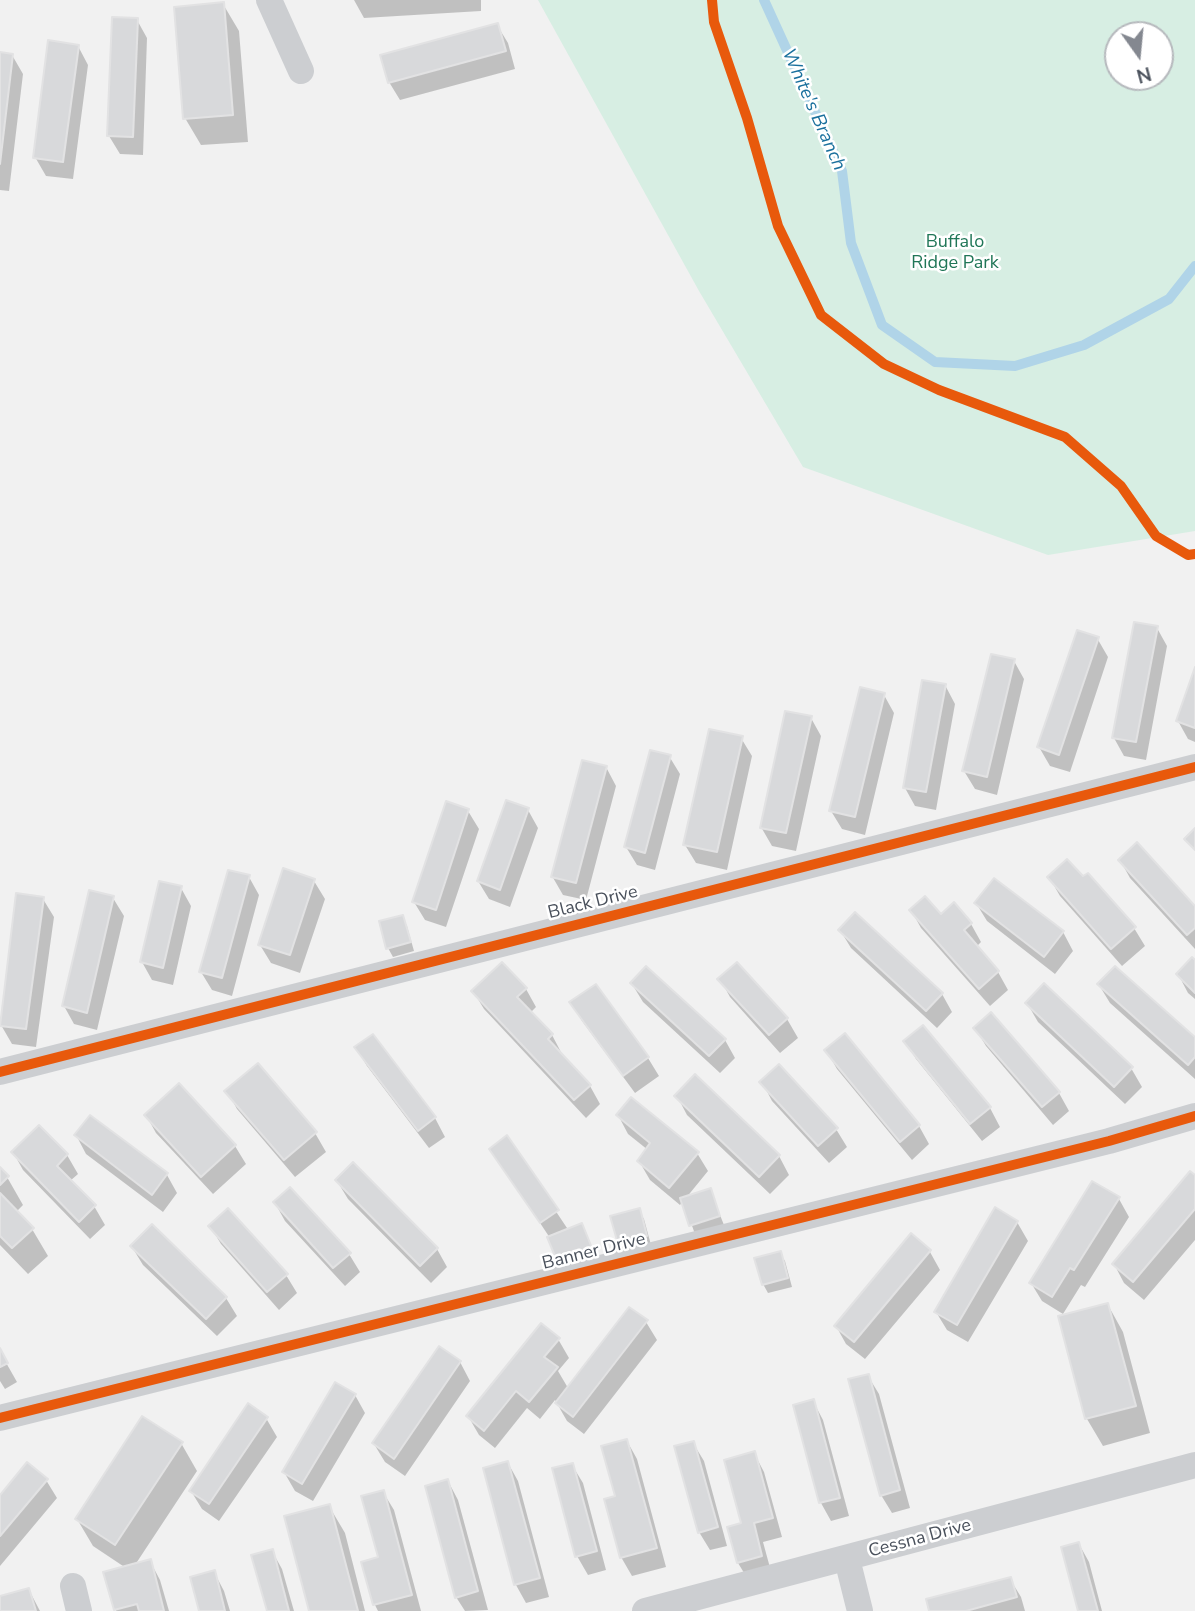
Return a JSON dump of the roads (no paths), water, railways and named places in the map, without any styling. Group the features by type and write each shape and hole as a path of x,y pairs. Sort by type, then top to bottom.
{"street":[{"path":"269,0 302,71"},
{"name":"Black Drive","path":"0,1072 1195,767"},
{"name":"Banner Drive","path":"0,1418 1109,1141 1195,1116"},
{"name":"Cessna Drive","path":"645,1611 1195,1465"},
{"path":"846,1559 860,1611"}],"waterway":[{"name":"White's Branch","path":"764,0 842,171 851,243 882,325 935,362 1015,366 1084,345 1169,299 1195,266"}],"park label":[{"name":"Buffalo Ridge Park","path":"955,253"}]}
